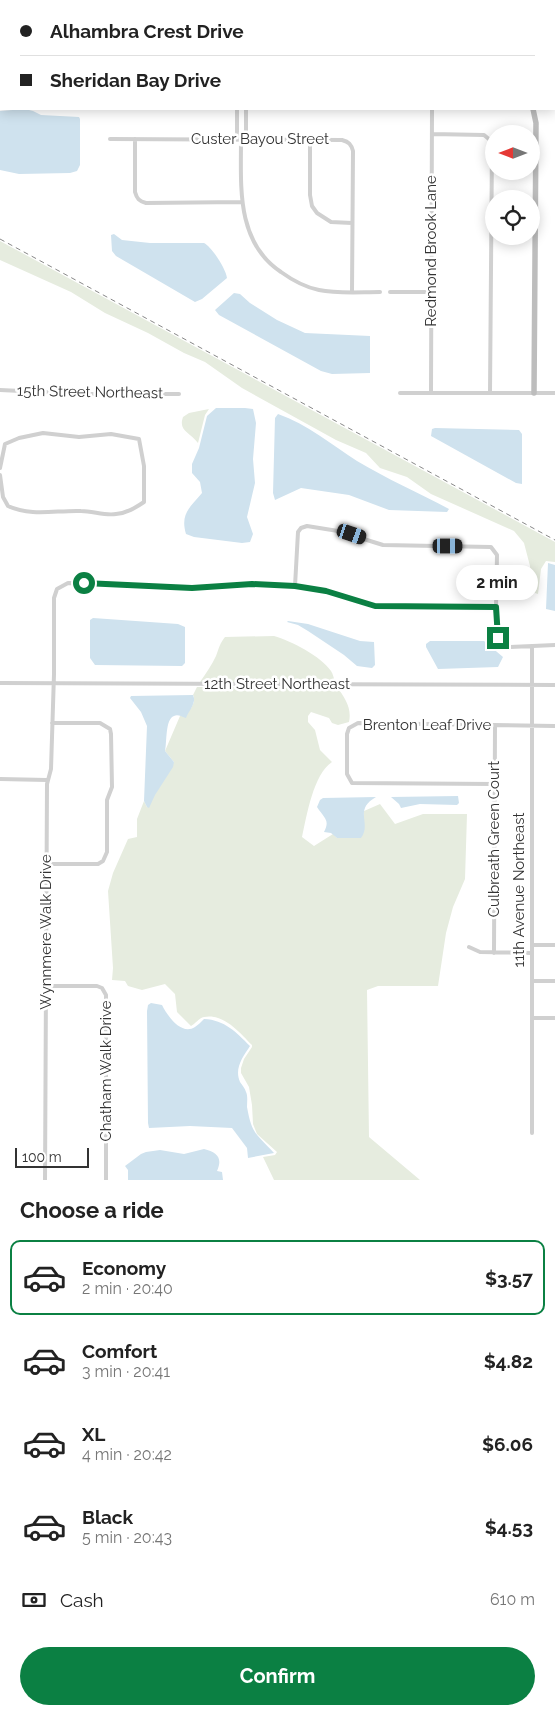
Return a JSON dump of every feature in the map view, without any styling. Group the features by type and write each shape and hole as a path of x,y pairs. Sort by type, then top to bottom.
{"street":[{"path":"237,110 237,132 241,139 241,202 245,222 259,252 277,270 291,280 306,287 334,292 380,292"},
{"path":"241,139 246,131 246,110"},
{"name":"Redmond Brook Lane","path":"431,393 432,110"},
{"path":"533,110 536,122 534,393"},
{"path":"536,122 540,110"},
{"path":"432,134 484,134 492,145 490,393"},
{"name":"Custer Bayou Street","path":"110,139 342,140 348,142 351,146 352,292"},
{"path":"134,139 134,192 140,201 146,203 241,202"},
{"path":"310,140 310,195 312,206 331,222 352,222"},
{"path":"390,292 431,292"},
{"name":"15th Street Northeast","path":"0,390 84,394 179,394"},
{"path":"400,393 555,393"},
{"path":"0,468 5,444 19,438 43,434 79,437 111,434 139,439 144,466 144,502 130,511 115,515 81,511 44,514 26,512 8,506 3,497 0,475"},
{"path":"496,607 375,606 326,591 295,586 298,532 301,528 307,526 352,534 383,545 491,547 496,555 498,638 504,645 510,647 555,645"},
{"name":"Wynnmere Walk Drive","path":"45,1180 46,864 48,780 51,769 54,598 57,589 68,583 192,588 252,584 295,586"},
{"name":"11th Avenue Northeast","path":"532,646 532,1133"},
{"name":"12th Street Northeast","path":"0,683 555,685"},
{"path":"46,864 98,864 103,861 107,852 107,800 112,787 112,734 110,729 100,723 52,723"},
{"name":"Brenton Leaf Drive","path":"494,784 352,783 347,774 349,728 358,724 555,726"},
{"name":"Culbreath Green Court","path":"494,953 495,725"},
{"path":"0,779 48,780"},
{"path":"532,945 555,946"},
{"path":"469,947 480,952 532,953"},
{"path":"532,981 555,981"},
{"name":"Chatham Walk Drive","path":"46,986 97,986 102,988 106,995 106,1180"},
{"path":"532,1018 555,1018"}],"shaded area":[{"path":"0,241 555,542 555,562 546,561 541,569 538,594 529,591 530,566 524,543 514,531 431,494 407,477 380,468 366,453 336,440 242,388 205,362 105,313 71,292 0,260"},
{"path":"209,409 205,415 198,443 183,428 183,417 189,413"},
{"path":"274,636 297,645 320,660 331,671 335,682 200,682 213,663 225,637"},
{"path":"197,687 337,687 349,708 349,722 338,725 332,723 329,718 311,712 308,716 308,722 315,730 320,750 332,762 325,768 315,786 302,837 314,846 333,834 337,838 355,838 364,825 364,811 380,804 395,824 423,814 467,814 465,879 453,907 446,933 438,986 378,986 367,990 369,1137 420,1180 274,1180 263,1157 275,1155 277,1152 257,1134 253,1124 249,1087 241,1073 244,1059 252,1045 231,1025 218,1018 204,1017 191,1026 177,1012 175,994 165,984 142,990 128,986 125,981 112,980 113,968 108,891 113,873 128,839 137,837 137,819 144,801 147,807 174,762 165,751 180,716 191,708 194,702 193,695"}],"water":[{"path":"29,110 41,115 79,117 80,165 77,171 70,173 19,174 0,170 0,111"},
{"path":"114,234 122,240 150,243 204,243 218,259 227,278 202,299 195,302 116,256 112,251 111,235"},
{"path":"234,293 240,294 250,303 277,320 305,333 370,336 370,373 332,374 321,371 219,315 215,310"},
{"path":"216,408 253,409 256,423 253,459 255,483 247,517 253,534 250,542 242,543 194,537 186,534 184,527 187,511 202,493 200,482 192,473 192,464 199,448 207,416"},
{"path":"278,414 309,429 368,468 449,509 447,512 389,510 349,495 301,488 275,500 273,493 275,418"},
{"path":"432,429 519,430 522,434 522,484 516,483 431,436"},
{"path":"548,563 555,565 555,611 546,609"},
{"path":"93,618 178,624 185,627 185,663 182,666 95,665 90,658 90,620"},
{"path":"288,621 308,624 360,641 374,642 375,665 372,668 357,666 308,631"},
{"path":"430,641 484,641 503,657 498,667 438,669 426,647 426,644"},
{"path":"193,695 193,704 186,718 176,715 169,722 165,751 174,762 173,767 149,808 144,801 147,726 141,712 130,698 131,696"},
{"path":"458,796 459,803 457,805 420,804 401,808 391,797"},
{"path":"376,797 369,802 364,812 365,827 361,838 337,838 331,833 324,832 327,822 317,807 320,800 323,798"},
{"path":"151,1003 162,1005 171,1019 180,1027 190,1029 204,1019 211,1020 224,1024 250,1046 240,1063 238,1077 247,1094 247,1107 253,1129 274,1153 248,1158 247,1148 232,1128 190,1126 149,1128 147,1011 148,1005"},
{"path":"204,1149 218,1156 219,1166 217,1171 222,1172 223,1180 128,1180 128,1170 125,1166 141,1154 160,1150 184,1154"}],"railway":[{"path":"0,239 555,540"}],"route":[{"path":"84,583 192,588 232,584 295,586 326,591 375,606 496,607 498,638"}]}
